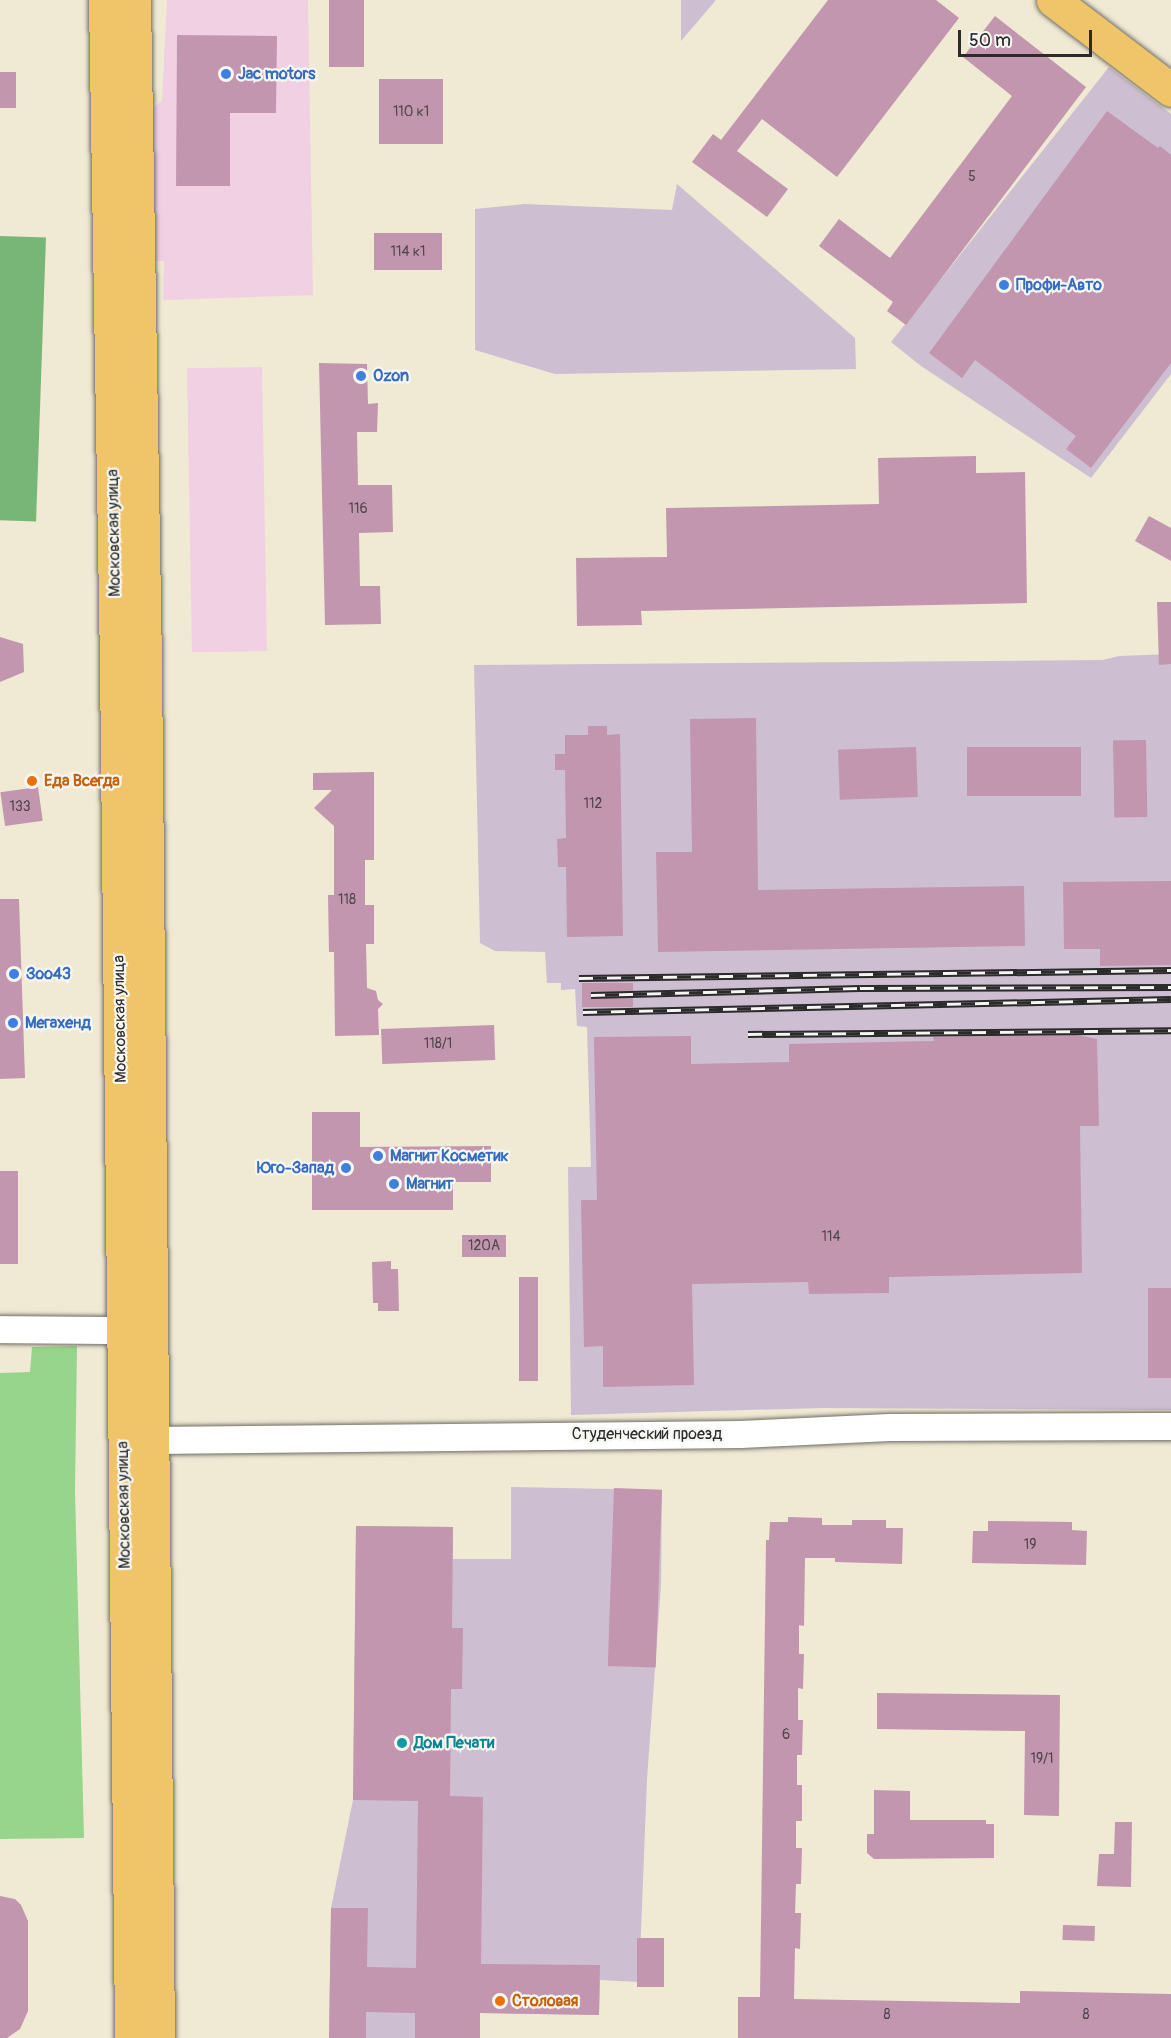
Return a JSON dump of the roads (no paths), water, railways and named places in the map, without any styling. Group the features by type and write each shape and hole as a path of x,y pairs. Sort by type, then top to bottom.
{"main road":[{"name":"Московская улица","path":"105,0 116,652 123,1330 137,1440 158,2038"},
{"name":"Московская улица","path":"131,2038 145,663 134,0"},
{"path":"1053,0 1171,90"}],"street":[{"path":"0,1329 123,1330"},
{"name":"Студенческий проезд","path":"137,1440 740,1434 889,1427 1171,1426"}],"railway":[{"path":"579,978 1171,970"},
{"path":"591,995 860,988 1171,987"},
{"path":"583,1012 1171,999"},
{"path":"748,1034 1171,1030"}],"place":[{"name":"Jac motors","path":"226,74"},
{"name":"Профи-Авто","path":"1004,285"},
{"name":"Ozon","path":"361,376"},
{"name":"Еда Всегда","path":"32,781"},
{"name":"Зоо43","path":"14,974"},
{"name":"Мегахенд","path":"13,1023"},
{"name":"Магнит Косметик","path":"378,1156"},
{"name":"Юго-Запад","path":"346,1168"},
{"name":"Магнит","path":"394,1184"},
{"name":"Дом Печати","path":"402,1743"},
{"name":"Столовая","path":"500,2001"}]}
